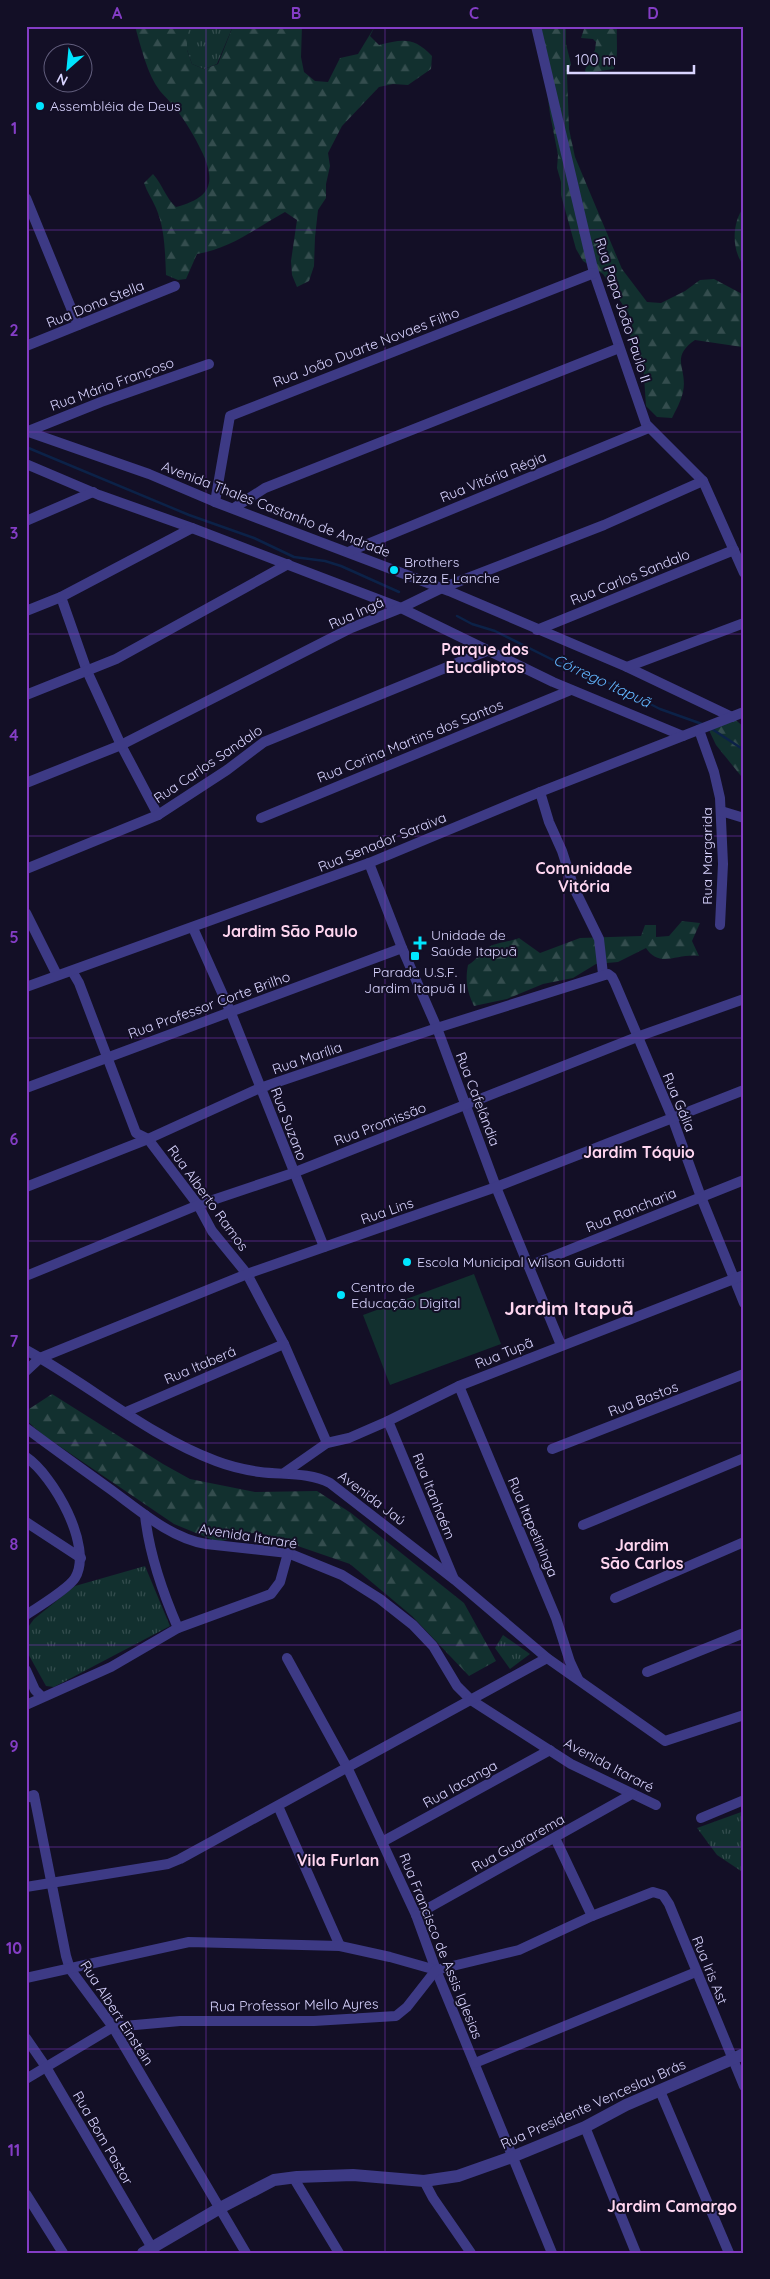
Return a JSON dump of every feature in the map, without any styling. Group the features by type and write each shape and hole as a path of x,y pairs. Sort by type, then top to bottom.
{"street":[{"name":"Rua Papa João Paulo II","path":"536,26 594,272 619,348 649,428 703,481 744,573"},
{"path":"26,198 78,325"},
{"name":"Rua João Duarte Novaes Filho","path":"215,502 230,416 594,272"},
{"name":"Rua Dona Stella","path":"26,346 175,286"},
{"path":"234,508 265,488 619,348"},
{"name":"Rua Mário Françoso","path":"27,431 100,402 209,364"},
{"name":"Rua Vitória Régia","path":"348,552 649,428"},
{"name":"Avenida Thales Castanho de Andrade","path":"27,431 149,474 215,502 442,588 537,630 628,667 732,717"},
{"path":"26,464 93,492 401,608 571,690 683,736"},
{"name":"Rua Ingá","path":"26,783 121,745 351,628 401,608 442,588 604,526 703,481"},
{"path":"26,521 93,492"},
{"path":"26,611 61,597 192,528"},
{"name":"Rua Carlos Sandalo","path":"537,630 734,550"},
{"path":"26,695 116,659 288,564"},
{"path":"61,597 87,671 121,745 158,815"},
{"path":"628,667 744,623"},
{"name":"Rua Carlos Sandalo","path":"26,869 158,815 227,770 264,742 489,650"},
{"name":"Rua Corina Martins dos Santos","path":"261,818 571,690"},
{"name":"Rua Senador Saraiva","path":"26,987 369,863 540,792 744,712"},
{"name":"Rua Margarida","path":"699,730 714,772 721,811 720,925"},
{"path":"540,792 549,822 562,851 574,888 599,939 603,974"},
{"path":"721,811 744,818"},
{"name":"Rua Cafelândia","path":"369,863 436,1028 496,1187 561,1345"},
{"path":"26,913 57,975"},
{"name":"Rua Suzano","path":"193,928 231,1012 293,1173 324,1247"},
{"name":"Rua Professor Corte Brilho","path":"26,1088 402,948"},
{"name":"Rua Alberto Ramos","path":"72,971 79,983 136,1133 148,1139 198,1205 212,1231 247,1274 284,1344 328,1443"},
{"name":"Rua Marília","path":"26,1187 148,1139 260,1088 603,974"},
{"name":"Rua Gália","path":"603,974 612,977 672,1117 701,1197 739,1277 744,1303"},
{"name":"Rua Promissão","path":"26,1276 198,1205 293,1173 637,1037 744,999"},
{"name":"Rua Lins","path":"40,1358 247,1274 496,1187 744,1090"},
{"name":"Rua Rancharia","path":"529,1266 744,1180"},
{"name":"Rua Tupã","path":"284,1473 328,1443 349,1438 459,1386 739,1277"},
{"name":"Rua Itaberá","path":"126,1412 284,1344"},
{"name":"Avenida Jaú","path":"26,1350 126,1412 156,1433 218,1462 259,1472 284,1473 322,1479 330,1483 455,1580 547,1658 665,1741 744,1715"},
{"path":"26,1371 40,1358"},
{"name":"Rua Bastos","path":"552,1449 744,1374"},
{"name":"Rua Itapetininga","path":"459,1386 556,1618 570,1662 579,1680"},
{"name":"Rua Itanhaém","path":"388,1421 455,1580"},
{"name":"Avenida Itararé","path":"26,1428 145,1514 195,1542 288,1553 342,1575 400,1614 433,1646 458,1686 471,1700 571,1764 656,1805"},
{"path":"26,1457 45,1474 66,1508 79,1542 81,1558 75,1579 26,1615"},
{"path":"583,1525 744,1458"},
{"path":"145,1514 148,1543 167,1604 178,1628"},
{"path":"26,1522 81,1558"},
{"path":"615,1598 744,1542"},
{"path":"26,1705 111,1667 178,1628 271,1594 280,1582 288,1553"},
{"path":"647,1672 744,1634"},
{"name":"Rua Francisco de Assis Iglesias","path":"288,1658 348,1769 416,1914 436,1970 552,2253"},
{"path":"26,1888 168,1864 212,1843 348,1769 505,1679 547,1658"},
{"path":"26,1670 35,1690 42,1697"},
{"name":"Rua Iacanga","path":"382,1842 550,1750"},
{"name":"Rua Guararema","path":"416,1914 632,1794"},
{"name":"Rua Albert Einstein","path":"30,1796 70,1969 113,2027 246,2253"},
{"path":"701,1818 744,1800"},
{"path":"278,1806 340,1946"},
{"path":"26,1978 189,1942 340,1946 436,1970 519,1950 592,1916 555,1838"},
{"name":"Rua Iris Ast","path":"592,1916 647,1893 660,1894 669,1904 696,1972 738,2056 744,2086"},
{"name":"Rua Professor Mello Ayres","path":"26,2080 113,2027 180,2021 314,2022 390,2017 402,2013 436,1970"},
{"path":"475,2063 696,1972"},
{"name":"Rua Bom Pastor","path":"26,2038 46,2067 150,2251"},
{"name":"Rua Presidente Venceslau Brás","path":"150,2251 220,2208 274,2180 293,2177 353,2175 424,2181 458,2176 512,2157 585,2127 626,2105 738,2056"},
{"path":"660,2091 729,2253"},
{"path":"585,2127 636,2253"},
{"path":"293,2177 339,2253"},
{"path":"424,2181 433,2198 471,2253"},
{"path":"26,2194 63,2253"}],"green space":[{"path":"135,26 187,26 187,50 192,64 204,69 218,64 233,26 302,26 301,57 304,72 315,81 328,82 340,58 358,54 375,26 370,36 379,45 408,41 420,45 432,56 431,69 408,85 393,84 379,87 342,126 328,153 330,166 326,184 326,198 318,210 314,266 309,281 297,287 292,275 291,261 297,220 285,212 232,243 197,254 186,279 178,280 166,275 161,224 156,208 144,183 153,174 176,207 202,195 207,189 209,175 203,154 192,133 180,114 160,91 151,77"},
{"path":"187,26 233,26 217,64 204,69 192,64 187,50"},
{"path":"538,26 566,26 566,44 571,64 567,74 569,129 575,157 622,269 647,302 661,303 685,291 700,280 714,279 744,295 744,378 742,347 695,340 687,346 681,358 683,392 672,418 657,417 646,406 643,362 631,348 630,344 633,321 603,274 583,261 576,249 561,195 561,182 557,168 558,155 550,114"},
{"path":"585,26 617,26 617,53 614,69 586,73 585,70 595,50 596,42 593,39 581,38"},
{"path":"744,207 744,266 735,244 735,228"},
{"path":"732,717 744,727 744,775 741,776 716,745 707,726"},
{"path":"682,921 700,923 692,941 699,956 663,959 657,958 646,948 618,962 596,964 573,978 543,984 507,999 474,1006 470,996 467,986 468,965 492,945 519,938 540,953 580,938 641,936 645,925 656,925 656,937 669,936"},
{"path":"474,1274 501,1344 390,1385 363,1315"},
{"path":"52,1394 190,1479 255,1492 317,1491 351,1513 464,1603 496,1661 469,1676 412,1616 350,1564 257,1532 218,1542 174,1524 43,1435 26,1420 26,1411"},
{"path":"145,1566 170,1626 54,1687 46,1686 26,1650 26,1630 34,1619 75,1586"},
{"path":"503,1635 530,1654 510,1669 495,1648"},
{"path":"744,1811 744,1873 717,1855 697,1828"}],"waterway":[{"path":"26,447 189,515 254,538 294,557 325,561 341,566 399,592"},
{"name":"Córrego Itapuã","path":"457,616 472,624 495,631 557,662 595,676 660,709 702,724"},
{"name":"Córrego Itapuã","path":"712,729 744,750"}],"place":[{"name":"Assembléia de Deus","path":"40,106"},
{"name":"Brothers Pizza E Lanche","path":"394,570"},
{"name":"Unidade de Saúde Itapuã","path":"420,943"},
{"name":"Parada U.S.F. Jardim Itapuã II","path":"415,956"},
{"name":"Escola Municipal Wilson Guidotti","path":"407,1262"},
{"name":"Centro de Educação Digital","path":"341,1295"}],"district":[{"name":"Parque dos Eucaliptos","path":"485,658"},
{"name":"Comunidade Vitória","path":"584,877"},
{"name":"Jardim São Paulo","path":"290,931"},
{"name":"Jardim Tóquio","path":"639,1152"},
{"name":"Jardim Itapuã","path":"569,1308"},
{"name":"Jardim São Carlos","path":"642,1554"},
{"name":"Vila Furlan","path":"338,1860"},
{"name":"Jardim Camargo","path":"672,2206"}]}
